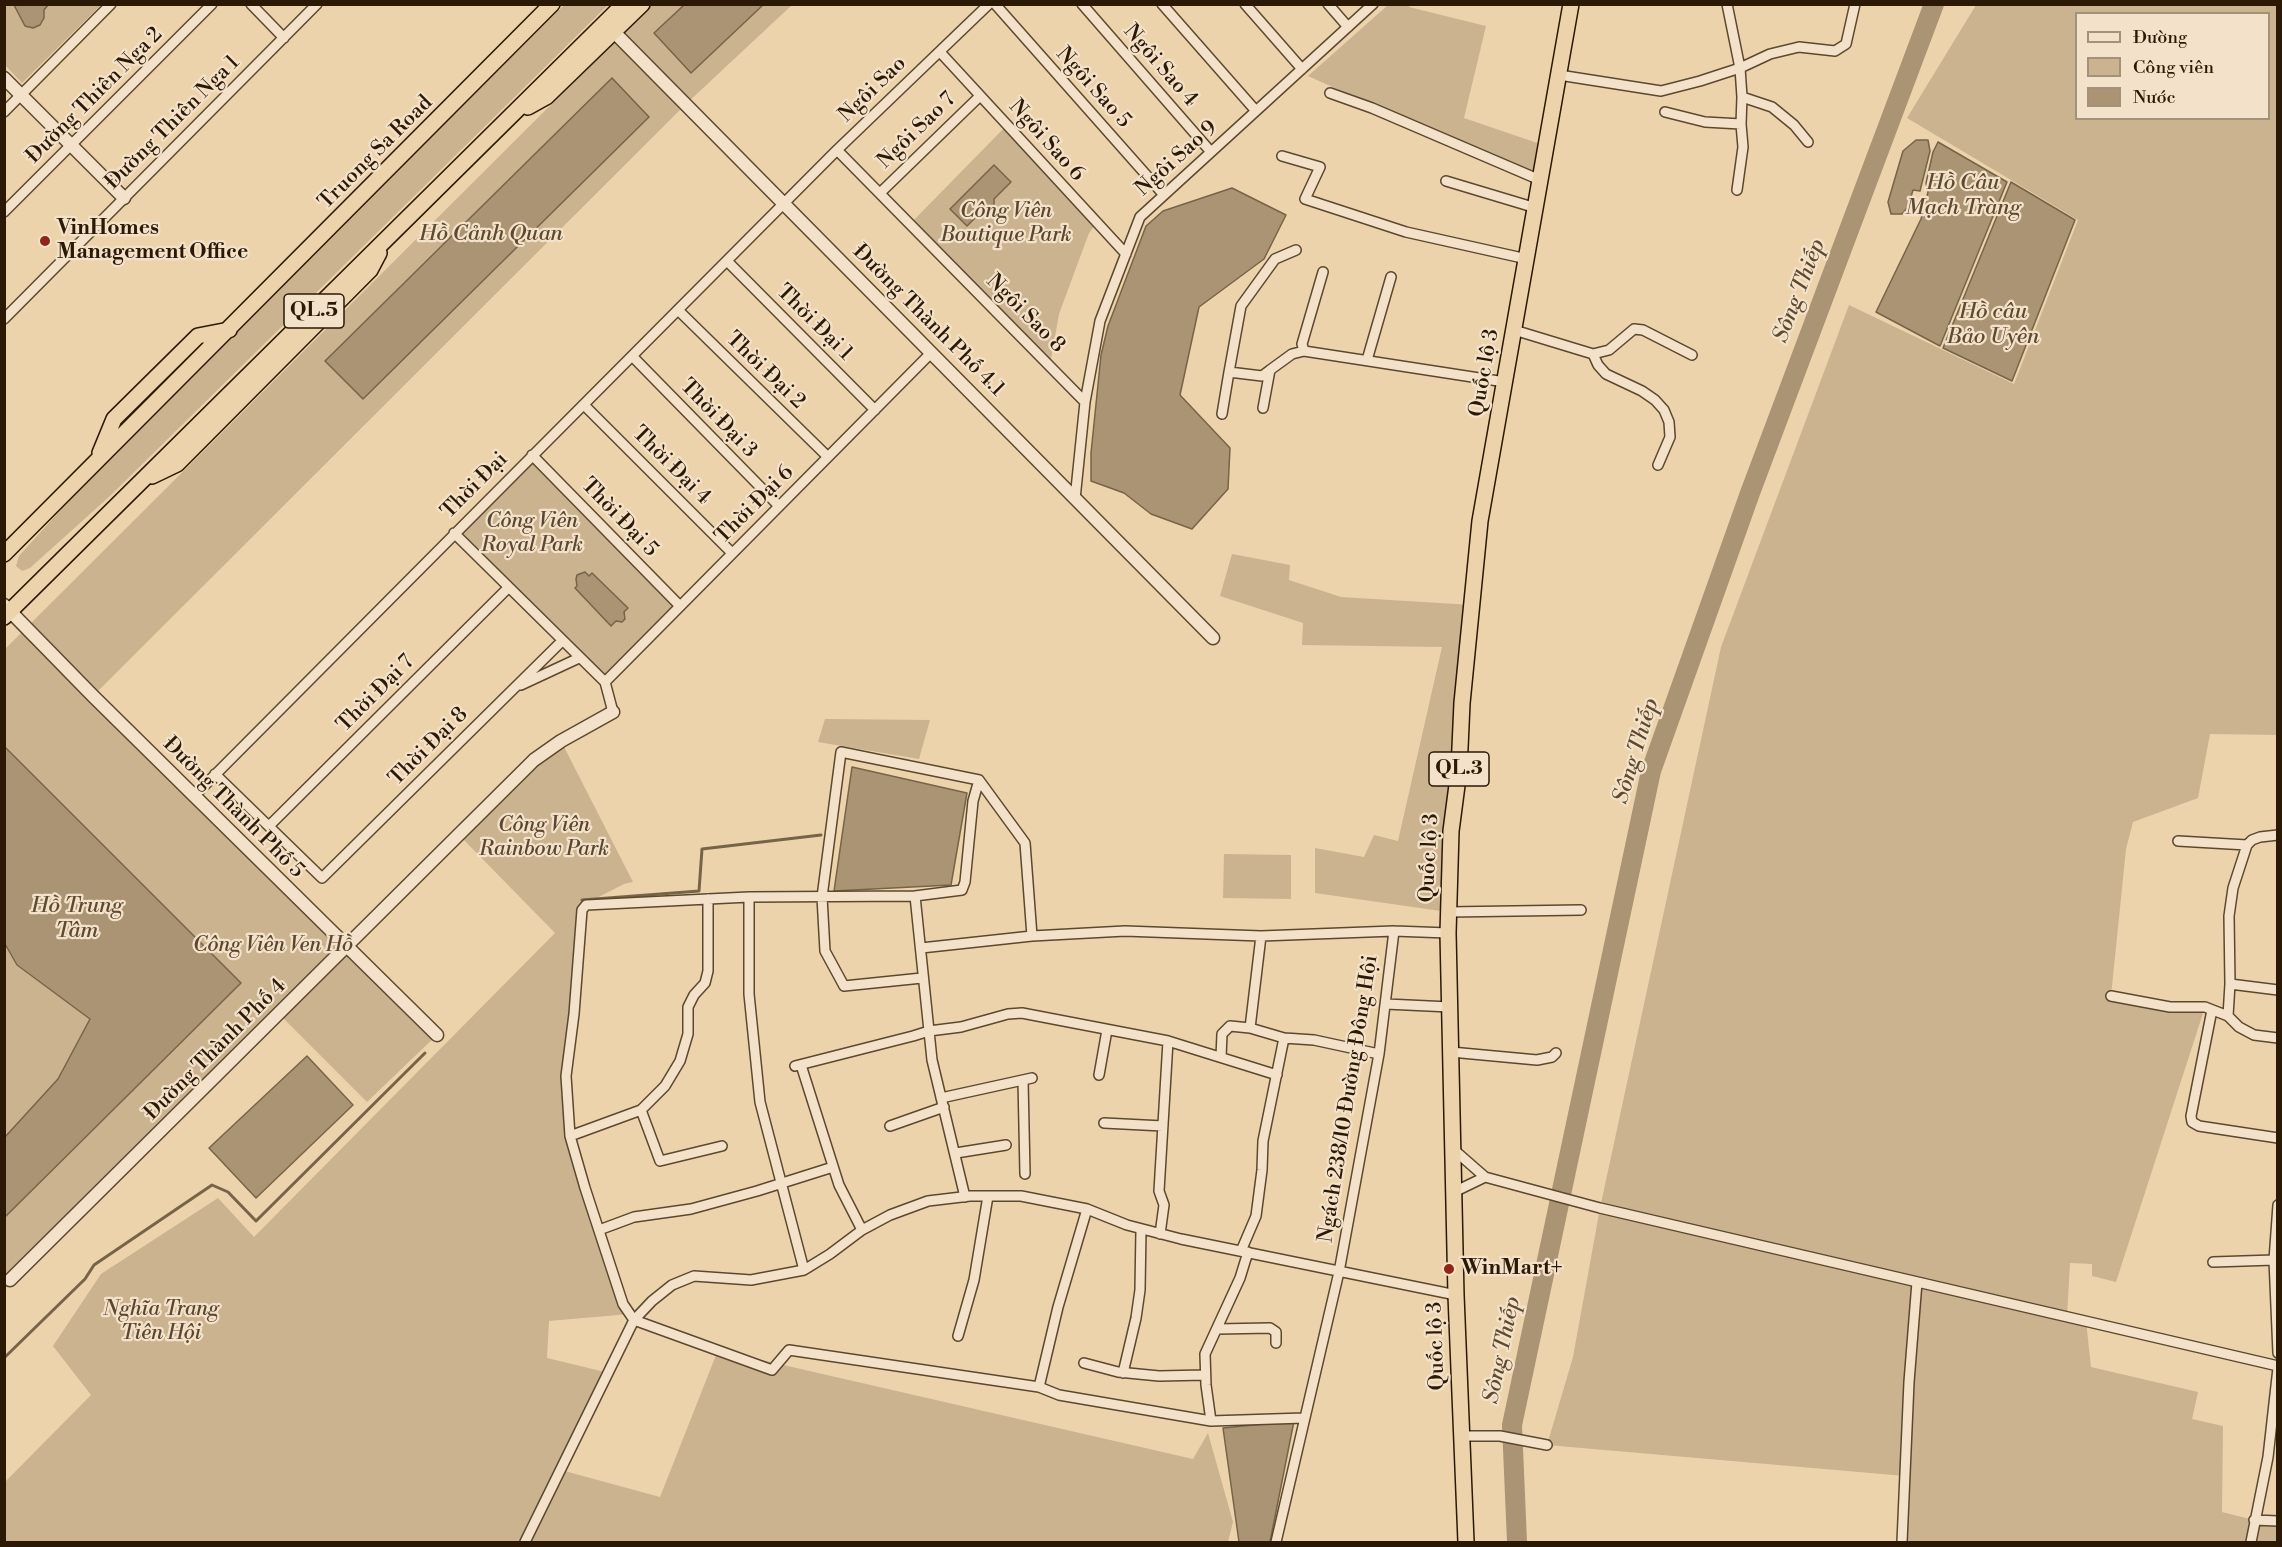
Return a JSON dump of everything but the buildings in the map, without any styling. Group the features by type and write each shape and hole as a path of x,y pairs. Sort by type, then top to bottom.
{"highway":[{"name":"Truong Sa Road","path":"4,554 552,4"},
{"name":"QL.5","path":"7,611 624,4"},
{"name":"QL.5","path":"510,118 546,97 642,4"},
{"name":"Quốc lộ 3","path":"1466,1542 1456,1295 1448,933 1451,831 1459,770 1462,703 1480,521 1571,4"}],"street":[{"path":"4,112 111,4"},
{"name":"Đường Thiên Nga 2","path":"4,212 212,4"},
{"path":"251,4 284,38"},
{"name":"Đường Thiên Nga 1","path":"4,319 317,4"},
{"name":"Ngôi Sao","path":"785,204 837,150 989,4"},
{"name":"Ngôi Sao 5","path":"994,4 1164,195"},
{"name":"Ngôi Sao 4","path":"1082,4 1211,152"},
{"path":"1162,4 1256,111"},
{"path":"1245,4 1302,69"},
{"path":"1328,4 1348,27"},
{"name":"Ngôi Sao 9","path":"1075,499 1085,402 1100,321 1140,217 1373,4"},
{"path":"1726,4 1740,68 1742,97 1743,147 1737,190"},
{"path":"1559,75 1661,91 1740,68 1770,54 1799,46 1835,51 1846,44 1855,4"},
{"name":"Đường Thành Phố 4.1","path":"614,32 1213,638"},
{"name":"Ngôi Sao 6","path":"940,52 1126,255"},
{"path":"4,78 124,198"},
{"path":"1330,93 1372,108 1540,180"},
{"name":"Ngôi Sao 7","path":"880,193 980,96"},
{"path":"1742,97 1772,107 1794,125 1808,142"},
{"path":"1665,112 1705,122 1741,124"},
{"name":"Ngôi Sao 8","path":"837,150 1085,402"},
{"path":"1282,156 1320,167 1305,198 1406,232 1527,259"},
{"path":"1446,181 1536,208"},
{"name":"Thời Đại","path":"194,796 454,533 785,204"},
{"path":"1222,414 1241,306 1275,259 1296,250"},
{"name":"Thời Đại 1","path":"728,261 875,410"},
{"path":"1304,351 1302,344 1323,272"},
{"path":"1367,360 1391,277"},
{"name":"Thời Đại 2","path":"678,310 828,457"},
{"path":"1514,330 1593,354 1609,350 1634,329 1643,330 1692,355"},
{"path":"1229,372 1262,376 1292,354 1304,351 1505,382"},
{"name":"Thời Đại 6","path":"605,682 931,353"},
{"path":"1593,354 1598,365 1606,374 1649,395 1664,410 1669,422 1670,437 1658,465"},
{"name":"Thời Đại 3","path":"632,356 779,506"},
{"path":"1263,408 1270,370"},
{"name":"Thời Đại 4","path":"584,405 732,554"},
{"name":"Thời Đại 5","path":"532,455 680,606"},
{"path":"454,533 605,682 614,712"},
{"name":"Thời Đại 7","path":"269,826 508,588"},
{"name":"Đường Thành Phố 5","path":"7,611 437,1035"},
{"name":"Thời Đại 8","path":"269,826 322,878 562,641"},
{"path":"514,689 579,657"},
{"name":"Đường Thành Phố 4","path":"10,1280 534,760 561,741 614,712"},
{"path":"922,978 844,986 825,951 822,897 841,752 979,780 1025,843 1032,936"},
{"path":"215,774 269,826"},
{"path":"979,780 973,801 965,882 962,890 915,896 749,897 596,904 586,905 582,910 574,1014 566,1077 570,1137 623,1304 634,1320 772,1370 789,1350 1039,1387 1059,1395 1211,1421 1304,1418"},
{"path":"2228,1017 2229,915 2233,888 2247,845 2260,837 2277,836"},
{"path":"2178,841 2247,845"},
{"path":"915,896 932,1060 965,1197"},
{"path":"749,897 749,994 760,1102 804,1270"},
{"path":"570,1137 641,1110 666,1086 680,1061 688,1034 688,1007 694,995 705,983 708,971 708,899"},
{"path":"1448,912 1581,910"},
{"path":"921,948 1032,936 1125,932 1261,936 1394,931 1448,933"},
{"name":"Ngách 238/10 Đường Đông Hội","path":"1276,1542 1339,1272 1379,1054 1394,931"},
{"path":"1250,1028 1261,936"},
{"path":"2230,984 2277,990"},
{"path":"2111,996 2170,1007 2188,1006 2212,1010 2228,1017 2239,1027 2254,1035 2277,1038"},
{"path":"1386,1004 1450,1007"},
{"path":"2212,1010 2191,1116 2193,1122 2199,1126 2277,1138"},
{"path":"862,1230 839,1185 798,1065 929,1030 961,1027 1008,1014 1022,1013 1168,1041 1277,1075"},
{"path":"1221,1057 1222,1034 1227,1027 1250,1028 1284,1038 1314,1040 1379,1054"},
{"path":"1099,1075 1107,1030"},
{"path":"1211,1421 1205,1375 1205,1354 1240,1278 1245,1251 1256,1216 1263,1141 1284,1038"},
{"path":"1160,1233 1164,1205 1160,1191 1168,1041"},
{"path":"1451,1052 1537,1060 1552,1057 1556,1053"},
{"path":"890,1126 943,1103 1027,1079 1025,1174"},
{"path":"641,1110 660,1161 722,1146"},
{"path":"1104,1123 1163,1126"},
{"path":"956,1153 1006,1145"},
{"path":"1453,1149 1485,1177 1600,1208 2277,1367 2272,1457 2254,1520 2251,1542"},
{"path":"599,1230 634,1217 691,1209 782,1185 833,1167"},
{"path":"1454,1192 1485,1177"},
{"path":"958,1336 974,1280 988,1196"},
{"path":"525,1542 634,1320 672,1284 694,1276 751,1280 804,1270 862,1230 890,1215 928,1201 965,1197 1021,1196 1087,1209 1141,1229 1456,1295"},
{"path":"2277,1205 2274,1260 2277,1296 2277,1353"},
{"path":"1039,1387 1058,1307 1087,1209"},
{"path":"1123,1373 1140,1290 1141,1229"},
{"path":"2213,1262 2274,1260"},
{"path":"1902,1542 1909,1382 1917,1282"},
{"path":"1217,1329 1270,1328 1276,1332 1276,1344"},
{"path":"1084,1363 1123,1373 1159,1376 1205,1375"},
{"path":"1462,1436 1500,1436 1544,1444"},
{"path":"2254,1520 2277,1521"}],"green space":[{"path":"4,5 101,5 22,83 5,65"},
{"path":"564,5 608,5 110,496 30,568 22,571 16,566 19,556 91,476"},
{"name":"Công Viên Ven Hồ","path":"651,5 792,5 686,104 93,696 437,1035 367,1102 280,1015 10,1280 5,1274 4,1214 7,1215 241,983 5,746 5,649"},
{"path":"1388,5 1410,5 1409,7 1486,26 1464,118 1546,146 1540,180 1308,76"},
{"path":"1976,5 2277,5 2277,735 2210,734 2198,798 2133,822 2126,849 2111,996 2205,1007 2116,1282 2092,1276 2092,1264 2070,1263 2067,1316 2086,1321 2091,1367 2198,1392 2192,1419 2223,1426 2222,1512 2254,1520 2277,1521 2277,1542 1903,1542 1905,1476 1547,1445 1573,1357 1600,1208 1721,647 1849,305 2014,384 2078,220 1907,118"},
{"name":"Công Viên Boutique Park","path":"1007,125 1096,224 1089,233 1059,314 1050,365 910,224"},
{"name":"Công Viên Royal Park","path":"532,455 680,606 605,682 454,533"},
{"path":"1232,554 1290,565 1289,580 1341,597 1472,605 1448,912 1315,893 1315,848 1364,857 1374,835 1398,841 1442,647 1302,645 1303,623 1220,596"},
{"path":"825,719 930,720 919,759 818,742"},
{"path":"561,741 633,882 624,884 583,905 566,1076 570,1137 629,1314 549,1321 547,1358 609,1373 561,1470 660,1497 718,1350 1193,1459 1208,1433 1233,1522 1228,1542 5,1542 5,1482 91,1395 53,1346 101,1274 218,1198 254,1237 555,933 459,835"},
{"path":"1224,854 1291,855 1291,899 1223,898"},
{"path":"4,944 17,966 90,1019 58,1079 5,1138"}],"water":[{"path":"14,5 48,5 44,10 44,18 40,25 33,28 25,26"},
{"path":"684,5 763,5 691,73 654,33"},
{"name":"Hồ Cảnh Quan","path":"612,78 649,117 363,399 325,361"},
{"path":"1916,140 1928,140 1930,151 1920,191 1913,190 1908,207 1902,214 1891,214 1888,202 1903,151"},
{"name":"Hồ Câu Mạch Tràng","path":"1938,142 2007,182 1940,346 1876,312 1921,219 1928,192 1926,183 1933,152"},
{"path":"994,165 1011,182 994,199 994,208 991,212 981,212 967,226 950,209"},
{"name":"Hồ câu Bảo Uyên","path":"2011,182 2075,220 2012,381 1943,348"},
{"path":"1232,188 1286,215 1264,259 1199,307 1180,395 1230,448 1228,489 1192,529 1151,514 1124,493 1091,481 1091,453 1101,355 1108,326 1146,226 1163,211"},
{"path":"585,572 589,576 592,573 628,608 624,612 625,619 622,622 616,621 611,626 575,588 577,575"},
{"name":"Hồ Trung Tâm","path":"4,746 241,983 6,1216 4,1214 5,1137 58,1079 90,1019 17,965 5,944"},
{"path":"852,767 967,793 951,885 834,891"},
{"path":"307,1056 353,1105 256,1198 209,1148"},
{"path":"1294,1421 1270,1542 1239,1542 1223,1428"}],"waterway":[{"name":"Sông Thiếp","path":"1517,1542 1512,1425 1651,771 1750,493 1934,4"},
{"path":"582,900 699,891 702,849 821,835"},
{"path":"4,1358 85,1279 94,1265 212,1185 228,1192 256,1221 425,1053"}],"place":[{"name":"VinHomes Management Office","path":"45,241"},
{"name":"WinMart+","path":"1449,1269"}],"park label":[{"name":"Công Viên Rainbow Park","path":"544,838"},
{"name":"Nghĩa Trang Tiên Hội","path":"161,1322"}]}
